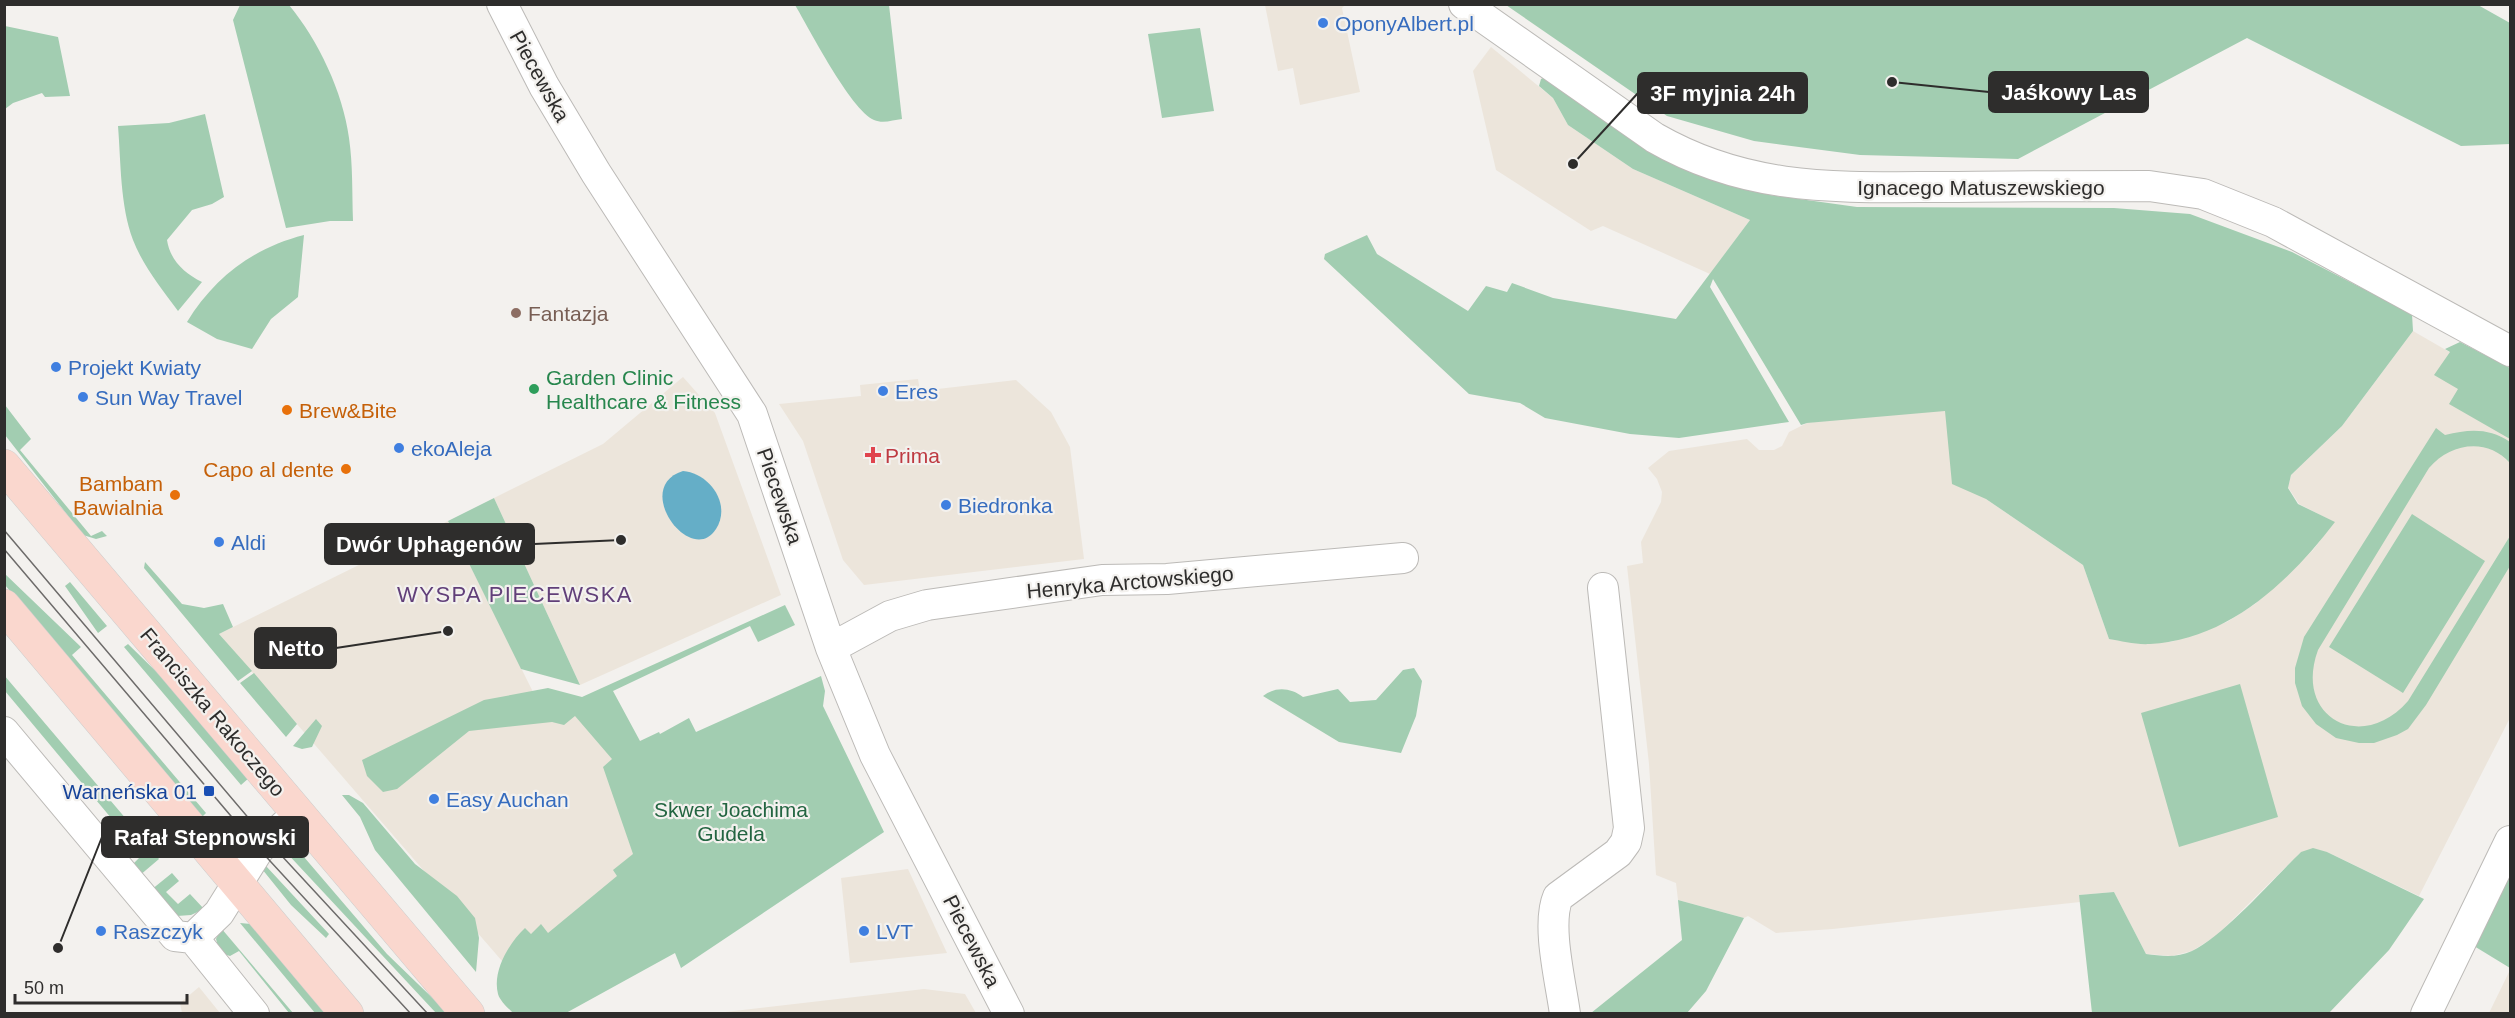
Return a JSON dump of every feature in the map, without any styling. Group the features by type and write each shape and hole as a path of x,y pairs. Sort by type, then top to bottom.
{"main road":[{"name":"Franciszka Rakoczego","path":"4,466 468,1014"},
{"path":"4,606 238,881 347,1014"}],"street":[{"name":"Piecewska","path":"501,4 544,86 596,173 752,414 831,648 875,755 1009,1014"},
{"name":"Ignacego Matuszewskiego","path":"1464,4 1655,138 1678,152 1729,171 1802,186 2149,186 2203,194 2272,222 2511,351"},
{"name":"Henryka Arctowskiego","path":"831,648 890,616 927,604 1102,580 1167,579 1402,558"},
{"path":"1565,1014 1554,928 1554,906 1558,897 1618,853 1626,842 1629,828 1603,588"},
{"path":"4,732 175,936 194,938 254,1014"},
{"path":"194,938 219,913 259,849 298,813"},
{"path":"2426,1014 2511,842"}],"shaded area":[{"path":"1265,5 1345,5 1342,8 1360,92 1300,105 1293,68 1278,71"},
{"path":"1491,47 1553,98 1568,125 1633,169 1750,220 1710,274 1603,226 1591,231 1496,170 1473,71"},
{"path":"2413,331 2510,387 2510,718 2419,896 2327,852 2301,852 2216,936 2192,951 2172,956 2146,954 2114,892 2079,895 2080,902 1833,929 1776,933 1748,916 1744,918 1678,900 1676,883 1656,875 1649,764 1627,566 1643,563 1641,542 1661,502 1662,492 1657,479 1648,468 1669,451 1747,439 1759,450 1774,450 1782,446 1789,432 1807,423 1963,401 1986,499 2083,565 2109,639 2171,642 2227,622 2255,604 2313,550 2334,522 2299,504 2288,487 2291,475 2342,426"},
{"path":"683,377 715,413 781,595 580,685 494,498 603,444"},
{"path":"918,379 920,391 1016,380 1051,412 1070,447 1084,559 864,585 843,560 803,441 779,404 861,396 860,385"},
{"path":"448,521 535,696 554,695 629,744 604,767 635,859 566,1013 547,1013 219,634"},
{"path":"908,869 947,953 850,963 841,878"},
{"path":"2510,970 2510,1013 2489,1013"},
{"path":"199,987 220,1013 182,1013 180,1003"},
{"path":"924,989 965,994 976,1013 717,1013"}],"green space":[{"path":"240,5 289,5 310,34 328,67 341,103 349,138 353,221 330,221 286,228 233,20"},
{"path":"795,5 889,5 902,119 877,121 864,113 842,85"},
{"path":"1506,5 2478,5 2510,23 2510,144 2461,146 2247,38 2018,159 1860,155 1754,141 1667,116"},
{"path":"5,26 58,37 70,96 45,97 42,93 13,103 5,109"},
{"path":"1200,28 1214,111 1162,118 1148,34"},
{"path":"1545,77 1770,195 1857,207 2114,208 2190,214 2292,252 2412,314 2413,331 2342,426 2291,475 2288,488 2298,504 2335,522 2298,565 2277,585 2255,604 2231,619 2205,632 2178,640 2145,644 2109,639 2083,565 1986,499 1952,484 1945,411 1801,425 1713,279 1710,287 1789,422 1679,438 1630,434 1545,418 1520,403 1469,394 1324,259 1325,254 1367,235 1377,254 1468,311 1486,286 1507,292 1512,283 1553,298 1676,319 1750,220 1633,169 1568,125 1553,98 1539,86 1541,79"},
{"path":"205,114 224,197 212,204 192,210 167,240 171,254 179,265 202,282 178,311 147,268 133,240 123,198 118,126 169,123"},
{"path":"304,235 298,297 271,319 252,349 217,339 187,322 210,292 236,267 268,248"},
{"path":"2460,342 2510,368 2510,439 2449,404 2458,389 2434,375 2450,352 2445,349"},
{"path":"5,405 31,439 20,450 91,536 102,531 107,536 96,539 83,535 5,435"},
{"path":"2436,428 2445,435 2479,431 2502,437 2510,442 2510,463 2491,449 2469,446 2447,453 2429,468 2318,650 2313,674 2315,694 2323,710 2336,721 2353,726 2371,725 2390,717 2408,701 2510,536 2510,566 2426,705 2408,729 2374,743 2359,743 2336,738 2316,724 2302,706 2295,683 2295,668 2304,637"},
{"path":"494,498 580,685 521,669 448,521"},
{"path":"2412,514 2485,561 2403,693 2329,647"},
{"path":"145,562 182,604 204,608 223,604 233,627 219,634 252,671 238,681 144,568"},
{"path":"4,573 81,647 72,655 206,813 202,817 5,585"},
{"path":"70,582 107,626 98,633 65,586"},
{"name":"Skwer Joachima Gudela","path":"785,605 795,625 758,642 750,626 613,691 640,741 659,732 660,734 689,718 696,732 821,676 825,691 823,706 884,832 681,968 675,953 566,1013 513,1013 500,999 497,976 503,958 513,941 525,928 531,934 541,924 548,933 617,876 613,870 633,854 603,767 612,759 575,716 564,725 552,722 469,731 397,789 383,792 367,776 362,760 484,700 548,688 582,697"},
{"path":"128,644 174,689 250,777 241,785 124,647"},
{"path":"1414,668 1422,681 1416,716 1401,753 1339,742 1263,696 1273,691 1288,690 1303,697 1338,689 1350,702 1376,700 1403,670"},
{"path":"254,673 297,724 286,737 240,683"},
{"path":"4,675 127,820 121,825 145,853 151,849 159,859 139,876 131,866 142,855 5,691"},
{"path":"2240,684 2278,817 2179,847 2141,713"},
{"path":"316,719 322,726 312,747 302,749 293,746"},
{"path":"342,795 349,795 363,803 415,864 457,896 475,918 479,938 476,972 375,850 360,817"},
{"path":"288,845 298,850 387,954 448,1013 436,1013 284,850"},
{"path":"2313,848 2327,852 2424,899 2389,950 2329,1013 2092,1013 2079,895 2114,892 2146,954 2181,955 2205,944 2219,933 2301,852"},
{"path":"266,866 329,934 326,938 291,905 262,869"},
{"path":"172,873 179,881 166,892 178,904 190,894 204,909 191,915 177,916 151,890"},
{"path":"2510,875 2510,968 2474,946"},
{"path":"1678,900 1744,918 1706,991 1687,1013 1591,1013 1682,940"},
{"path":"240,923 251,924 330,1013 315,1013"},
{"path":"221,928 293,1013 289,1013 239,951 230,956 220,953 216,939"}],"water":[{"path":"683,471 701,477 715,491 719,500 720,519 716,529 705,538 693,539 681,532 671,521 664,507 663,492 668,480"}],"tram line":[{"path":"4,530 268,841 428,1014"},
{"path":"4,549 259,849 411,1014"}],"place":[{"name":"OponyAlbert.pl","path":"1323,23"},
{"name":"Jaśkowy Las","path":"1892,82"},
{"name":"3F myjnia 24h","path":"1573,164"},
{"name":"Fantazja","path":"516,313"},
{"name":"Projekt Kwiaty","path":"56,367"},
{"name":"Garden Clinic Healthcare & Fitness","path":"534,389"},
{"name":"Eres","path":"883,391"},
{"name":"Sun Way Travel","path":"83,397"},
{"name":"Brew&Bite","path":"287,410"},
{"name":"ekoAleja","path":"399,448"},
{"name":"Prima","path":"873,455"},
{"name":"Capo al dente","path":"346,469"},
{"name":"Bambam Bawialnia","path":"175,495"},
{"name":"Biedronka","path":"946,505"},
{"name":"Dwór Uphagenów","path":"621,540"},
{"name":"Aldi","path":"219,542"},
{"name":"Netto","path":"448,631"},
{"name":"Warneńska 01","path":"209,791"},
{"name":"Easy Auchan","path":"434,799"},
{"name":"Raszczyk","path":"101,931"},
{"name":"LVT","path":"864,931"},
{"name":"Rafał Stepnowski","path":"58,948"}],"district":[{"name":"WYSPA PIECEWSKA","path":"515,594"}]}
